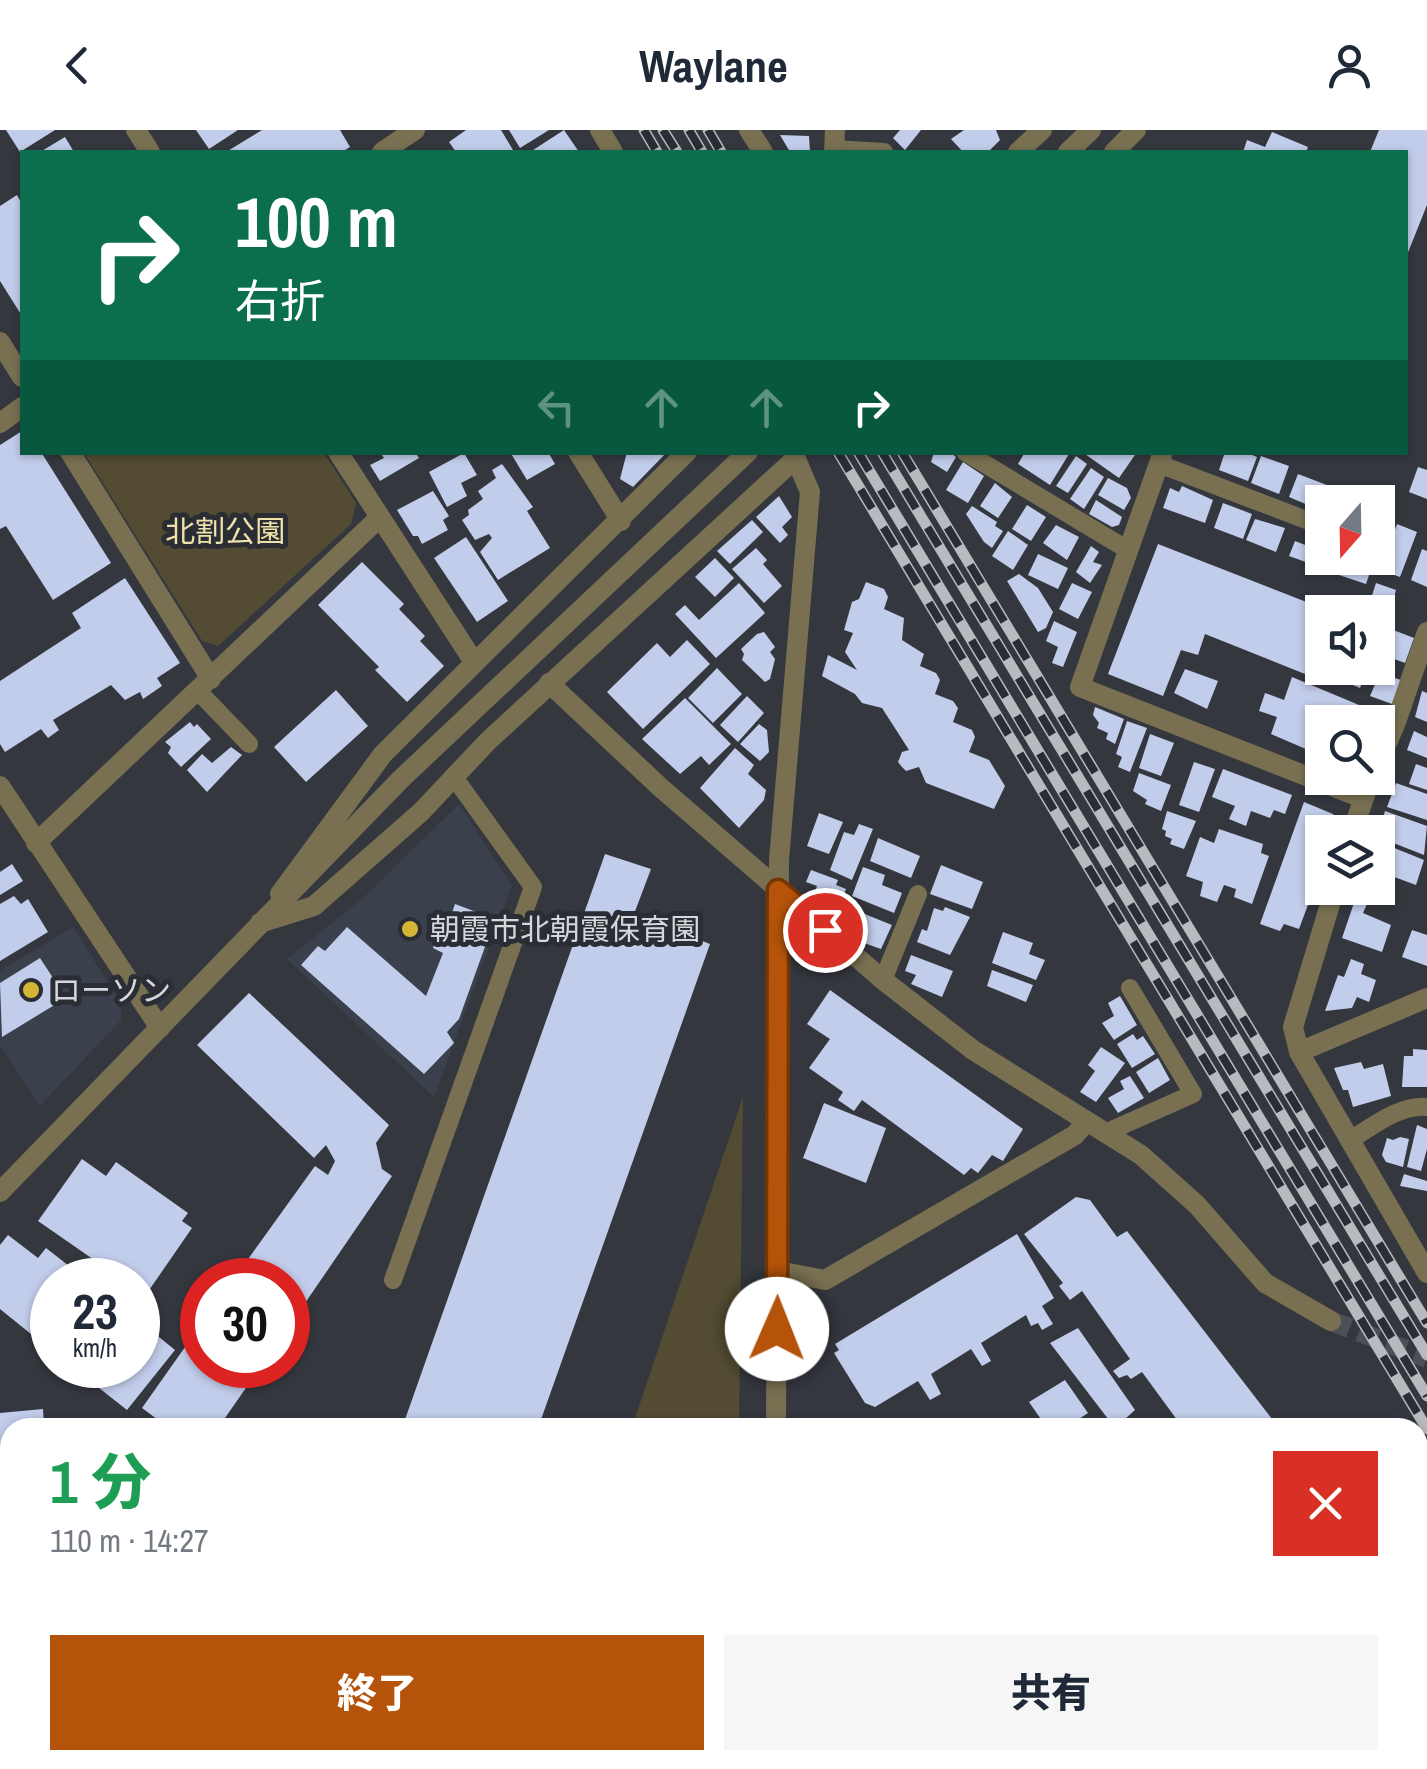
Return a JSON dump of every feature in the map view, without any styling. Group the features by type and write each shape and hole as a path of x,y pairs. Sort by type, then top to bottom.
{"street":[{"path":"384,146 415,130"},
{"path":"1070,150 1092,130"},
{"path":"1116,150 1136,130"},
{"path":"0,342 20,375"},
{"path":"72,455 204,685"},
{"path":"340,455 474,662"},
{"path":"580,455 621,521"},
{"path":"258,924 383,754 684,455"},
{"path":"0,1192 402,778 745,455"},
{"path":"258,924 314,906 421,812 550,683 795,455 810,492 778,890 776,1418"},
{"path":"1161,458 1080,687 1362,798"},
{"path":"36,842 379,518"},
{"path":"1395,724 1427,632"},
{"path":"550,683 660,787 882,980 974,1050 1141,1155 1197,1205 1265,1283 1331,1320"},
{"path":"0,786 160,1028"},
{"path":"1357,815 1364,795"},
{"path":"1330,905 1293,1027 1299,1052 1427,1273"},
{"path":"1299,1052 1427,998"},
{"path":"778,1271 825,1280 1075,1135 1086,1122"}],"lane":[{"path":"834,144 872,150"},
{"path":"971,455 1128,550"},
{"path":"1161,458 1305,519"},
{"path":"204,685 249,744"},
{"path":"394,1280 533,887 454,777"},
{"path":"882,980 918,894"},
{"path":"1105,1134 1194,1094 1130,988"},
{"path":"1350,1140 1397,1113 1427,1106"}],"shaded area":[{"name":"朝霞市北朝霞保育園","path":"459,804 512,885 434,1097 287,959 363,898"},
{"path":"73,927 122,1005 121,1020 40,1106 0,1045 0,971"}],"green space":[{"name":"北割公園","path":"85,455 325,455 356,503 351,524 218,646 202,641"},
{"path":"743,1097 739,1418 635,1418"}],"building":[{"path":"6,130 55,130 20,150"},
{"path":"196,130 238,130 209,149"},
{"path":"262,130 340,130 350,147 345,150 229,150"},
{"path":"466,130 501,130 513,150 455,150 449,142"},
{"path":"509,130 549,130 520,148"},
{"path":"564,130 578,150 533,150"},
{"path":"900,130 921,130 905,150 893,138"},
{"path":"964,130 996,130 1000,140 990,150 961,150 951,139"},
{"path":"1379,130 1427,130 1427,205 1408,252 1408,150 1371,150"},
{"path":"1272,132 1308,147 1244,150 1247,140 1265,147"},
{"path":"780,135 809,136 810,150 789,150"},
{"path":"65,137 73,150 43,150"},
{"path":"17,195 20,200 20,313 0,281 0,206"},
{"path":"20,432 20,455 43,455 111,563 53,600 6,526 0,529 0,445"},
{"path":"382,455 419,458 380,481 370,465 384,458"},
{"path":"465,455 477,475 461,483 467,496 447,507 429,472"},
{"path":"512,455 550,455 555,464 527,480"},
{"path":"626,455 664,455 633,487 620,479"},
{"path":"933,455 956,457 947,472 931,462"},
{"path":"1023,455 1068,455 1050,485 1018,464"},
{"path":"1086,455 1135,455 1119,478"},
{"path":"1224,455 1257,457 1248,481 1219,470"},
{"path":"1076,456 1087,464 1068,493 1056,486"},
{"path":"1261,456 1289,466 1279,494 1251,483"},
{"path":"963,462 984,476 968,503 946,490"},
{"path":"502,464 533,507 527,511 550,548 498,580 480,552 492,538 489,534 475,540 462,520 483,499 478,491 496,478 492,470"},
{"path":"1418,467 1427,470 1427,499 1409,492"},
{"path":"1091,468 1104,477 1084,509 1070,499"},
{"path":"1298,474 1327,485 1305,485 1305,504 1289,497"},
{"path":"1108,478 1127,488 1131,498 1124,510 1098,495"},
{"path":"995,483 1012,497 998,518 980,506"},
{"path":"1182,486 1213,500 1205,523 1163,508 1170,488 1179,492"},
{"path":"433,491 449,516 443,520 448,530 422,544 397,510"},
{"path":"779,496 792,517 782,527 788,535 780,543 756,517"},
{"path":"1096,500 1122,517 1119,525 1112,527 1089,514"},
{"path":"1223,503 1252,514 1243,539 1214,528"},
{"path":"1027,505 1046,517 1031,541 1012,529"},
{"path":"972,506 997,522 995,526 1003,531 992,548 966,514"},
{"path":"1255,519 1285,528 1276,552 1246,540"},
{"path":"752,520 763,532 730,564 717,551"},
{"path":"1397,524 1417,532 1400,577 1394,575"},
{"path":"1056,525 1079,537 1067,560 1043,543"},
{"path":"1008,531 1028,545 1013,570 992,556"},
{"path":"466,537 508,601 477,622 434,558"},
{"path":"1295,541 1305,545 1305,562 1289,556"},
{"path":"1158,544 1305,601 1305,674 1205,634 1198,655 1181,650 1163,696 1108,674"},
{"path":"1091,546 1099,552 1093,562 1102,565 1090,583 1076,572"},
{"path":"756,548 767,560 763,564 782,586 764,603 732,569"},
{"path":"1422,549 1427,551 1427,587 1411,580"},
{"path":"1038,554 1068,568 1058,589 1028,575"},
{"path":"715,558 734,578 715,597 695,577"},
{"path":"362,562 404,604 399,609 425,636 420,641 444,666 407,702 375,670 379,667 318,605"},
{"path":"1019,574 1038,588 1053,612 1046,628 1038,632 1007,581"},
{"path":"1339,575 1369,575 1366,584"},
{"path":"125,578 180,663 157,678 162,686 143,699 140,692 125,700 111,685 53,720 59,730 48,738 41,729 5,752 0,744 0,681 81,628 72,613"},
{"path":"866,582 884,589 888,597 884,609 904,618 902,640 924,654 920,666 936,673 940,680 935,694 953,701 958,708 953,722 972,730 975,737 969,752 989,760 1005,786 994,809 926,783 919,767 906,771 898,762 902,752 909,750 882,708 862,703 855,694 822,676 828,655 857,670 845,652 853,633 844,630 852,602 859,599"},
{"path":"739,583 765,613 716,658 675,614 685,605 699,620"},
{"path":"1072,583 1092,592 1078,619 1059,609"},
{"path":"1376,583 1396,590 1395,595 1372,595"},
{"path":"1054,621 1077,632 1063,667 1052,663 1058,647 1046,641"},
{"path":"1395,631 1414,638 1405,663 1395,659"},
{"path":"764,632 775,647 770,652 775,659 770,679 765,682 742,660 741,649"},
{"path":"687,640 710,664 643,729 607,692 657,643 670,657"},
{"path":"717,668 742,694 713,723 688,698"},
{"path":"1185,669 1218,681 1207,709 1174,693"},
{"path":"1292,677 1359,705 1305,705 1305,749 1271,734 1277,717 1259,711 1265,693 1284,700"},
{"path":"1395,678 1401,680 1392,704 1370,696 1375,685 1395,685"},
{"path":"336,690 368,726 306,782 274,747"},
{"path":"1422,691 1427,693 1427,722 1415,717"},
{"path":"747,696 764,713 738,742 720,725"},
{"path":"685,698 731,744 709,765 701,756 680,774 642,739"},
{"path":"1095,707 1124,719 1115,744 1106,739 1108,733 1097,728"},
{"path":"1127,721 1147,728 1130,772 1118,767 1122,757 1116,754"},
{"path":"190,722 211,739 181,767 168,753 171,747 165,742"},
{"path":"759,724 767,730 769,752 760,761 740,744"},
{"path":"1414,731 1427,737 1427,758 1407,750"},
{"path":"1150,734 1174,743 1161,776 1139,768"},
{"path":"231,747 242,755 207,792 187,770 202,754 212,763"},
{"path":"735,748 754,765 748,774 766,790 764,800 739,828 700,788"},
{"path":"1194,762 1215,769 1199,812 1179,805"},
{"path":"1416,764 1427,768 1427,790 1409,784"},
{"path":"1223,769 1292,795 1285,814 1274,810 1270,818 1251,811 1246,826 1229,819 1235,806 1212,797"},
{"path":"1139,773 1171,785 1161,811 1145,804 1147,800 1133,791"},
{"path":"1395,786 1427,794 1427,820 1387,807 1395,795"},
{"path":"1304,802 1333,814 1305,815 1308,905 1299,929 1284,924 1280,931 1260,924"},
{"path":"1167,811 1196,821 1184,849 1170,844 1172,839 1165,836 1162,829"},
{"path":"1385,811 1427,826 1424,855 1395,844 1395,815 1384,815"},
{"path":"819,813 843,822 829,854 807,846"},
{"path":"859,824 873,829 852,880 830,870 844,832 854,835"},
{"path":"1219,829 1263,844 1261,853 1269,856 1252,904 1234,897 1236,889 1224,885 1217,902 1200,896 1203,882 1186,876 1200,837 1214,843"},
{"path":"878,838 920,856 911,878 870,861"},
{"path":"1395,848 1424,860 1416,885 1395,877"},
{"path":"605,854 651,869 634,914 710,944 542,1418 406,1418"},
{"path":"12,864 23,881 0,895 0,872"},
{"path":"941,865 983,882 972,909 930,894"},
{"path":"863,867 885,875 882,885 902,893 894,913 852,896"},
{"path":"811,870 838,880 836,885 846,889 840,906 814,895 817,886 806,882"},
{"path":"14,896 21,904 28,899 48,932 0,961 0,904"},
{"path":"455,904 495,919 459,1019 447,1032 454,1043 424,1074 301,965 318,946 325,951 347,927 426,996 443,953 433,948 445,915 451,916"},
{"path":"1353,905 1367,905 1363,913 1391,925 1382,952 1342,938"},
{"path":"847,907 892,925 881,949 864,943 867,933 841,923"},
{"path":"945,907 970,917 950,955 917,942 922,929 927,931 934,908 943,911"},
{"path":"1412,930 1427,935 1427,966 1402,957"},
{"path":"1003,932 1033,943 1029,954 1045,960 1036,980 992,963"},
{"path":"911,955 953,971 942,997 911,984 916,975 905,971"},
{"name":"ローソン","path":"40,958 66,998 2,1037 0,983"},
{"path":"1351,959 1364,964 1361,974 1376,980 1369,1002 1357,997 1352,1008 1325,1011 1338,975 1344,977"},
{"path":"992,970 1033,985 1026,1002 987,986"},
{"path":"830,990 1023,1129 1003,1161 992,1155 978,1173 971,1168 964,1175 862,1100 854,1111 838,1100 843,1092 809,1068 830,1039 807,1024"},
{"path":"249,993 389,1125 376,1143 382,1169 392,1176 310,1296 310,1258 249,1258 315,1166 328,1175 335,1161 326,1145 314,1158 197,1045"},
{"path":"1120,996 1137,1025 1114,1040 1102,1023 1114,1016 1108,1003"},
{"path":"1133,1034 1137,1040 1143,1036 1155,1054 1132,1068 1117,1044"},
{"path":"1101,1047 1125,1063 1096,1102 1080,1092 1095,1071 1088,1065"},
{"path":"1413,1049 1427,1050 1427,1087 1402,1087 1404,1056 1413,1056"},
{"path":"1158,1058 1170,1080 1149,1093 1136,1072"},
{"path":"1361,1062 1364,1069 1383,1064 1391,1096 1353,1107 1334,1068"},
{"path":"1130,1076 1144,1098 1118,1113 1108,1098 1124,1089 1120,1081"},
{"path":"824,1103 886,1128 866,1183 803,1158"},
{"path":"1417,1125 1427,1129 1421,1171 1407,1167"},
{"path":"1387,1138 1409,1139 1403,1167 1386,1162 1382,1155"},
{"path":"82,1159 106,1176 116,1162 188,1213 182,1221 192,1228 160,1274 160,1258 91,1258 38,1221"},
{"path":"1404,1174 1427,1181 1427,1191 1400,1186"},
{"path":"1076,1197 1090,1200 1117,1237 1127,1231 1271,1418 1176,1418 1142,1372 1131,1379 1127,1375 1119,1378 1113,1371 1130,1359 1082,1291 1070,1300 1059,1286 1063,1283 1024,1234"},
{"path":"1017,1234 1054,1298 1042,1306 1053,1324 1042,1330 1038,1323 1031,1326 1026,1315 981,1343 991,1361 982,1366 971,1349 931,1374 941,1394 930,1400 918,1381 875,1407 865,1403 834,1353 839,1350 835,1344"},
{"path":"8,1235 38,1258 30,1258 30,1333 0,1309 0,1245"},
{"path":"46,1248 59,1258 38,1258"},
{"path":"1078,1328 1135,1410 1126,1418 1107,1418 1050,1343"},
{"path":"160,1338 175,1350 160,1369"},
{"path":"180,1354 180,1388 246,1388 225,1418 156,1418 142,1408 160,1388"},
{"path":"1065,1380 1088,1413 1080,1418 1040,1418 1029,1402"},
{"path":"99,1388 145,1388 127,1410"},
{"path":"43,1409 43,1418 0,1418 0,1413"}],"tunnel":[{"path":"1331,1321 1427,1358"}],"railway":[{"path":"644,130 656,150"},
{"path":"663,130 676,150"},
{"path":"689,130 701,150"},
{"path":"708,130 720,150"},
{"path":"840,455 1420,1418"},
{"path":"860,455 1427,1396"},
{"path":"884,455 1427,1355"},
{"path":"904,455 1427,1323"}],"place":[{"name":"朝霞市北朝霞保育園","path":"410,929"},
{"name":"ローソン","path":"31,990"}],"route":[{"path":"777,1329 778,890 825,930"}]}
